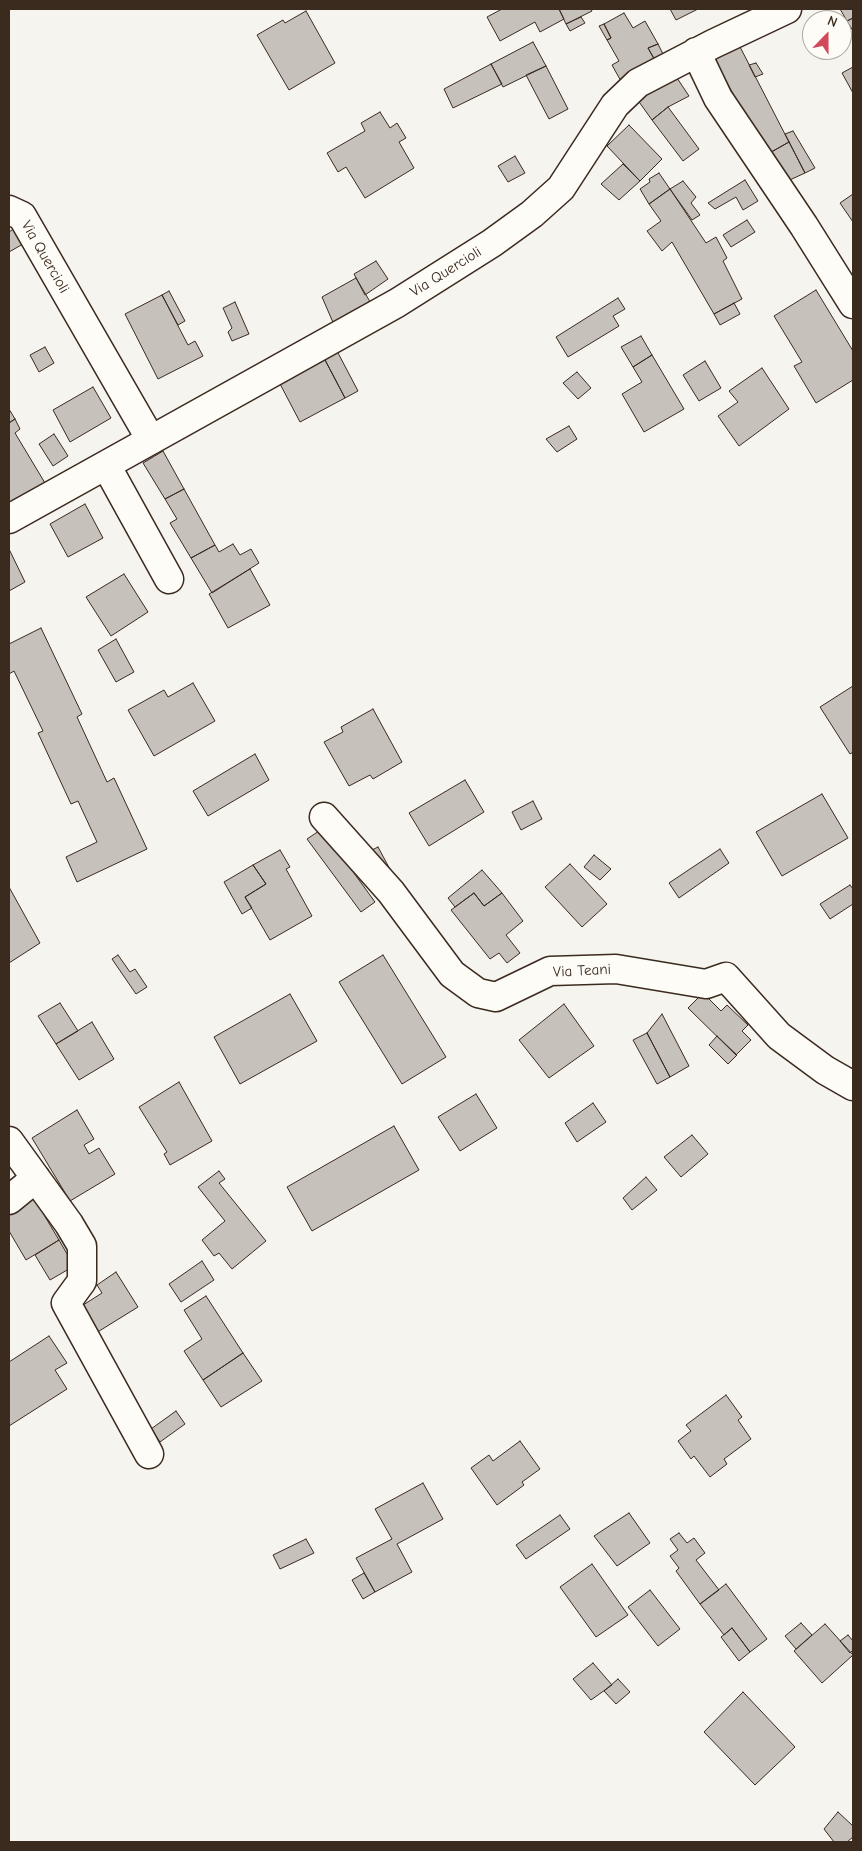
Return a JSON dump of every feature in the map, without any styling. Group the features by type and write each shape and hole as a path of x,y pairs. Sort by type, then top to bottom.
{"street":[{"name":"Via Quercioli","path":"9,519 397,303 492,243 532,214 561,188 615,105 638,83 696,52 787,9"},
{"path":"696,52 718,98 804,226 853,304"},
{"name":"Via Quercioli","path":"9,210 22,216 151,440"},
{"path":"106,465 169,579"},
{"name":"Via Teani","path":"324,817 391,892 452,974 478,993 496,997 550,971 616,969 706,984 726,977 779,1036 825,1070 853,1086"},
{"path":"9,1141 69,1224 82,1246 82,1281 66,1303 149,1454"},
{"path":"9,1200 36,1178"}],"building":[{"path":"502,9 559,9 564,19 540,32 535,22 500,41 487,17"},
{"path":"559,9 591,9 592,11 566,24"},
{"path":"670,9 698,9 676,20"},
{"path":"853,9 853,18 852,10 841,10"},
{"path":"306,11 335,63 289,90 257,35 283,20 285,23"},
{"path":"624,13 633,28 645,21 658,44 648,48 657,64 622,83 612,65 619,61 607,40 611,38 604,24"},
{"path":"581,17 585,23 570,31 566,24"},
{"path":"604,24 611,38 607,40 599,26"},
{"path":"533,42 546,66 503,87 491,64"},
{"path":"738,43 789,142 766,155 712,55"},
{"path":"658,44 666,60 657,64 648,48"},
{"path":"756,63 763,74 755,77 749,65"},
{"path":"491,64 502,84 453,108 444,89"},
{"path":"546,66 568,109 549,119 526,75"},
{"path":"853,67 853,93 842,73"},
{"path":"675,75 689,96 668,107 652,120 637,99"},
{"path":"668,107 699,149 683,161 652,120"},
{"path":"380,112 390,128 397,123 406,138 399,142 414,168 365,198 346,167 338,172 327,153 365,131 361,123"},
{"path":"629,125 662,159 640,181 607,146"},
{"path":"793,131 815,168 805,173 785,134"},
{"path":"789,142 805,173 781,184 766,155"},
{"path":"515,156 525,173 508,182 498,166"},
{"path":"623,164 640,181 619,200 601,184"},
{"path":"659,173 670,189 649,204 640,189 650,182 649,179"},
{"path":"745,180 758,201 743,210 736,197 715,209 708,203"},
{"path":"683,181 696,197 691,203 700,215 692,220 670,189"},
{"path":"670,189 706,243 716,237 727,258 723,261 742,299 714,314 672,242 662,251 647,231 661,221 649,204"},
{"path":"853,194 853,222 840,203"},
{"path":"747,220 755,232 731,247 723,235"},
{"path":"15,228 23,244 9,252 9,232"},
{"path":"376,261 388,279 365,295 354,274"},
{"path":"356,278 372,305 335,327 322,297"},
{"path":"816,290 853,351 853,380 816,403 794,366 802,362 774,316"},
{"path":"169,291 185,321 178,325 162,295"},
{"path":"162,295 188,345 195,341 203,356 158,379 125,314"},
{"path":"618,298 625,309 613,316 619,326 568,357 556,337"},
{"path":"235,302 249,334 232,341 228,332 232,328 223,308"},
{"path":"734,303 740,314 720,325 714,314"},
{"path":"641,336 652,355 633,367 621,347"},
{"path":"45,347 54,363 39,372 30,355"},
{"path":"337,351 358,391 345,398 324,358"},
{"path":"652,355 684,409 644,432 622,394 642,382 633,367"},
{"path":"324,358 345,398 300,422 279,382"},
{"path":"705,361 721,388 699,401 683,375"},
{"path":"762,368 789,409 739,446 718,416 738,402 729,391"},
{"path":"577,372 591,388 578,399 563,383"},
{"path":"93,387 111,418 70,442 53,410"},
{"path":"9,409 15,419 9,423"},
{"path":"15,419 20,429 15,433 45,483 9,505 9,423"},
{"path":"569,426 577,439 557,452 546,439"},
{"path":"54,434 68,456 53,466 39,444"},
{"path":"163,451 184,489 165,499 143,463"},
{"path":"184,489 215,545 191,558 170,523 177,519 165,499"},
{"path":"85,504 103,538 68,557 50,524"},
{"path":"233,544 240,555 251,549 259,563 212,593 191,558 215,545 219,552"},
{"path":"9,549 25,582 9,591"},
{"path":"250,569 270,605 228,628 209,594"},
{"path":"124,574 148,612 111,636 86,597"},
{"path":"41,628 82,714 77,717 107,782 114,778 147,849 77,882 66,857 97,842 78,801 71,804 38,733 43,731 14,671 9,674 9,644"},
{"path":"116,639 134,672 116,682 98,650"},
{"path":"193,683 215,721 154,756 128,710 164,690 168,697"},
{"path":"853,686 853,752 850,754 820,707"},
{"path":"373,709 402,762 373,779 370,775 349,786 324,742 343,732 341,727"},
{"path":"255,754 269,780 208,816 193,791"},
{"path":"465,780 484,812 429,846 409,813"},
{"path":"822,794 848,838 782,876 756,832"},
{"path":"533,801 542,819 521,830 512,812"},
{"path":"322,829 375,902 361,912 307,839"},
{"path":"378,847 392,873 366,853"},
{"path":"720,849 729,863 679,898 669,883"},
{"path":"280,850 290,867 286,869 312,916 270,940 245,897 266,884 253,865"},
{"path":"594,855 611,869 600,880 584,867"},
{"path":"570,864 607,904 582,927 545,887"},
{"path":"253,865 266,884 245,897 252,908 242,914 224,882"},
{"path":"482,870 502,893 484,906 474,893 455,907 448,898"},
{"path":"850,885 853,889 853,904 830,919 820,904"},
{"path":"9,887 40,943 9,963"},
{"path":"474,893 484,906 502,893 523,921 506,935 520,953 507,963 499,953 490,959 451,910"},
{"path":"118,955 130,972 135,969 147,987 136,994 112,959"},
{"path":"383,955 446,1057 402,1084 339,982"},
{"path":"703,993 721,1011 727,1005 748,1025 742,1031 751,1040 736,1055 688,1008"},
{"path":"290,994 317,1041 240,1084 214,1037"},
{"path":"60,1003 78,1031 56,1044 38,1016"},
{"path":"564,1004 594,1046 549,1078 519,1040"},
{"path":"662,1014 689,1066 670,1077 647,1033"},
{"path":"92,1022 114,1059 79,1080 56,1044"},
{"path":"647,1033 670,1077 657,1084 633,1040"},
{"path":"717,1036 737,1055 728,1064 709,1045"},
{"path":"179,1082 212,1141 170,1165 164,1154 167,1152 139,1107"},
{"path":"476,1094 497,1128 460,1151 438,1117"},
{"path":"593,1103 606,1122 577,1142 565,1123"},
{"path":"77,1110 94,1139 84,1145 89,1154 99,1148 115,1174 70,1201 32,1138"},
{"path":"394,1126 419,1170 312,1231 287,1187"},
{"path":"692,1135 708,1154 681,1177 664,1157"},
{"path":"219,1171 225,1179 219,1183 266,1241 232,1269 219,1253 214,1256 202,1240 225,1221 198,1187"},
{"path":"646,1177 657,1190 632,1210 623,1198"},
{"path":"34,1198 59,1240 26,1260 9,1231 9,1213"},
{"path":"59,1240 74,1266 50,1280 35,1255"},
{"path":"202,1261 214,1280 181,1302 169,1284"},
{"path":"116,1272 138,1307 96,1333 80,1307 102,1293 97,1285"},
{"path":"206,1296 243,1353 203,1380 184,1351 202,1339 184,1310"},
{"path":"49,1336 67,1363 55,1370 67,1389 9,1426 9,1362"},
{"path":"243,1353 262,1381 221,1407 203,1380"},
{"path":"726,1395 742,1417 738,1420 751,1439 724,1459 727,1464 710,1477 694,1456 691,1459 678,1441 691,1431 686,1425"},
{"path":"176,1411 185,1424 160,1442 151,1429"},
{"path":"520,1441 540,1469 522,1482 524,1485 497,1505 471,1468 489,1455 493,1461"},
{"path":"423,1483 443,1519 397,1544 412,1572 375,1592 356,1558 392,1539 375,1509"},
{"path":"629,1513 650,1543 617,1566 594,1536"},
{"path":"560,1515 570,1529 526,1559 516,1545"},
{"path":"679,1533 687,1543 694,1538 705,1553 696,1560 719,1590 700,1604 676,1571 679,1568 670,1556 678,1550 670,1539"},
{"path":"306,1539 314,1553 280,1569 273,1555"},
{"path":"592,1564 628,1615 596,1637 560,1587"},
{"path":"364,1573 375,1592 363,1599 352,1580"},
{"path":"726,1584 767,1639 750,1652 732,1628 724,1635 700,1604"},
{"path":"650,1590 680,1629 658,1646 628,1607"},
{"path":"801,1623 812,1635 796,1649 785,1636"},
{"path":"825,1624 853,1655 822,1683 794,1651"},
{"path":"732,1628 750,1652 739,1661 721,1637"},
{"path":"848,1635 853,1641 853,1650 850,1653 840,1641"},
{"path":"593,1663 612,1685 591,1700 573,1679"},
{"path":"618,1679 630,1692 616,1704 604,1691"},
{"path":"743,1692 795,1747 755,1785 704,1732"},
{"path":"838,1812 853,1826 853,1837 847,1842 834,1842 824,1829"}]}
